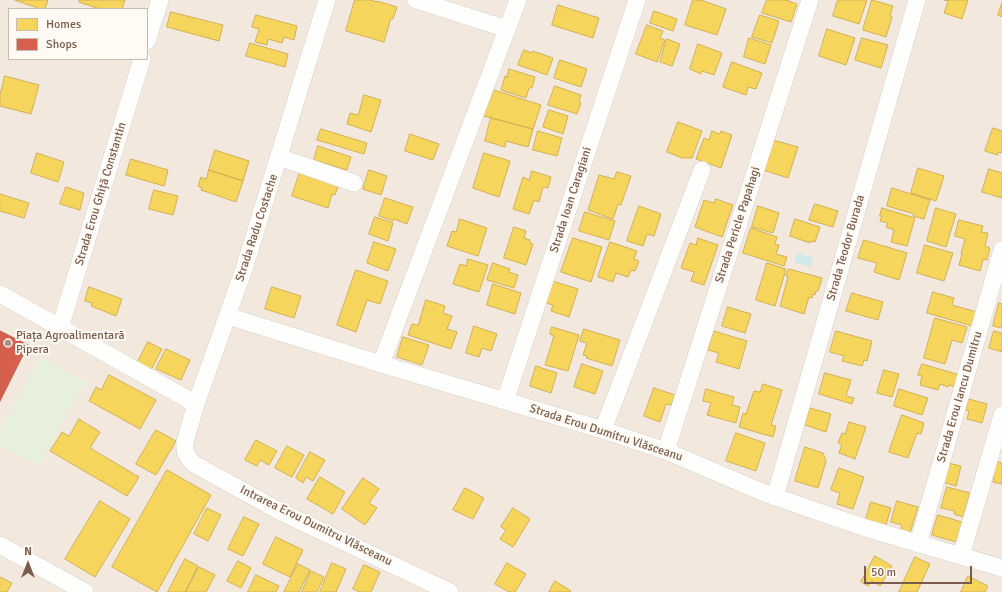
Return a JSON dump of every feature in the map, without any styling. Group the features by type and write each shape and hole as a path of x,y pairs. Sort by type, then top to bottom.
{"street":[{"path":"148,38 160,0"},
{"name":"Strada Radu Costache","path":"186,455 184,448 185,442 196,404 244,269 327,0"},
{"path":"416,0 507,29"},
{"path":"382,364 518,0"},
{"name":"Strada Ioan Caragiani","path":"505,401 637,0"},
{"name":"Strada Pericle Papahagi","path":"666,451 810,0"},
{"name":"Strada Teodor Burada","path":"775,497 917,0"},
{"name":"Strada Erou Ghiță Constantin","path":"60,328 142,60"},
{"path":"279,157 354,183"},
{"path":"603,430 702,170"},
{"name":"Strada Erou Iancu Dumitru","path":"918,544 1002,250"},
{"path":"0,294 196,404"},
{"name":"Strada Erou Dumitru Vlăsceanu","path":"228,316 603,430 666,451 775,497 869,529 1002,568"},
{"path":"961,556 1002,415"},
{"name":"Intrarea Erou Dumitru Vlăsceanu","path":"186,455 194,464 281,512 450,592"},
{"path":"0,545 85,592"}],"shaded area":[{"path":"0,0 1002,0 1002,592 0,592"}],"green space":[{"path":"41,357 85,382 38,466 0,445 0,431"}],"water":[{"path":"797,253 813,258 811,267 794,262"}],"building: Homes":[{"path":"15,0 48,0 45,8 38,8"},
{"path":"80,0 125,0 122,8 97,8 79,2"},
{"path":"355,0 377,1 397,7 393,19 391,18 384,42 346,31"},
{"path":"693,0 701,0 726,9 717,35 685,25"},
{"path":"767,0 786,0 797,4 791,22 762,13"},
{"path":"838,0 867,0 859,24 833,16"},
{"path":"872,0 893,6 890,16 892,17 886,37 863,30"},
{"path":"944,0 968,0 962,19 944,13 948,1"},
{"path":"1002,3 1002,17 998,15"},
{"path":"558,5 599,18 593,38 552,25"},
{"path":"654,11 677,19 673,31 650,23"},
{"path":"171,12 223,25 219,41 167,27"},
{"path":"256,15 297,26 294,40 284,37 282,43 268,39 267,45 255,42 259,29 252,27"},
{"path":"760,15 779,21 772,43 752,37"},
{"path":"647,25 663,31 660,38 665,40 657,62 636,54"},
{"path":"827,29 855,38 846,65 819,56"},
{"path":"749,38 771,45 765,64 744,57"},
{"path":"862,38 888,45 881,68 855,60"},
{"path":"667,39 680,44 672,66 660,62"},
{"path":"250,43 288,54 285,67 246,56"},
{"path":"698,44 722,53 714,75 702,71 701,74 690,69"},
{"path":"524,50 532,53 533,51 553,58 547,75 518,65"},
{"path":"560,60 587,69 581,87 554,78"},
{"path":"732,62 762,73 756,89 748,87 746,95 723,87"},
{"path":"509,69 535,77 532,88 529,88 526,98 501,90 505,76 507,77"},
{"path":"5,76 39,85 31,114 0,106 0,95"},
{"path":"555,86 581,95 579,102 581,103 577,114 548,105"},
{"path":"494,90 541,105 533,129 484,116"},
{"path":"364,95 381,100 371,132 347,124 350,113 358,115"},
{"path":"549,110 568,116 563,134 543,127"},
{"path":"491,118 533,129 528,147 506,141 505,147 485,141"},
{"path":"678,122 702,131 692,158 682,158 667,152"},
{"path":"993,128 1002,131 1002,153 998,152 998,155 985,151"},
{"path":"321,129 367,143 364,154 317,140"},
{"path":"538,131 562,138 557,156 533,150"},
{"path":"712,131 720,134 721,131 732,135 721,168 696,159 704,138 709,140"},
{"path":"410,134 439,144 433,160 405,151"},
{"path":"773,140 798,147 788,178 763,170 766,160 768,160"},
{"path":"318,146 351,157 347,170 314,160"},
{"path":"215,150 249,161 243,181 209,170"},
{"path":"37,153 64,162 58,182 31,173"},
{"path":"484,153 510,161 499,197 473,188"},
{"path":"131,159 168,170 164,186 126,175"},
{"path":"918,168 944,176 936,201 911,193"},
{"path":"301,169 339,184 335,195 332,194 328,208 292,196"},
{"path":"989,169 1002,173 1002,198 982,192"},
{"path":"209,170 243,181 236,202 201,190 202,188 198,186 201,177 206,179"},
{"path":"369,170 387,176 381,195 363,189"},
{"path":"532,171 551,177 548,188 543,187 539,202 534,200 529,214 513,209 523,177 529,180"},
{"path":"617,172 631,176 621,205 618,204 613,219 588,210 599,175 614,179"},
{"path":"66,187 84,193 80,210 60,204"},
{"path":"892,188 930,200 924,219 913,216 914,214 887,206"},
{"path":"154,190 178,196 173,215 149,209"},
{"path":"0,194 29,203 24,218 0,211"},
{"path":"385,198 413,207 407,224 394,219 393,221 379,216"},
{"path":"716,199 733,205 722,237 695,227 704,200 714,203"},
{"path":"815,204 838,211 833,227 809,220"},
{"path":"639,206 661,214 654,236 647,234 643,246 627,241"},
{"path":"758,206 779,213 773,233 752,227"},
{"path":"882,208 915,218 907,246 891,242 894,230 886,227 888,223 880,221 882,216 880,216"},
{"path":"936,208 956,214 946,247 927,241"},
{"path":"585,212 615,221 609,240 579,231"},
{"path":"375,217 393,223 388,241 369,234"},
{"path":"460,219 487,228 478,256 447,246 452,231 456,232"},
{"path":"795,219 820,227 815,242 810,241 810,243 790,236"},
{"path":"959,220 983,226 981,232 988,233 985,246 990,248 987,260 983,259 980,271 959,265 965,239 955,236"},
{"path":"514,227 526,231 524,238 530,240 530,243 533,244 526,265 504,258"},
{"path":"751,228 777,237 775,244 779,245 776,254 787,257 784,266 743,253"},
{"path":"573,238 602,247 591,282 561,272"},
{"path":"698,238 718,245 704,285 691,281 694,272 681,268 690,243 696,245"},
{"path":"864,240 907,253 899,280 874,272 877,263 858,258"},
{"path":"374,242 396,249 388,271 367,263"},
{"path":"610,242 637,251 634,259 639,261 635,271 631,270 628,277 616,273 613,282 598,277"},
{"path":"925,245 953,253 944,281 917,273"},
{"path":"468,259 488,265 479,292 453,284 460,264 466,266"},
{"path":"493,263 510,269 509,272 518,275 514,288 487,280"},
{"path":"767,263 786,269 775,306 756,300"},
{"path":"789,269 822,278 818,291 816,291 815,295 813,294 812,298 809,297 804,314 780,306 788,277 786,276"},
{"path":"356,270 388,281 380,304 367,300 356,332 337,325"},
{"path":"553,281 578,289 569,317 551,311 553,305 546,303"},
{"path":"493,284 521,293 515,314 487,305"},
{"path":"89,287 122,299 116,316 91,306 92,303 85,301"},
{"path":"272,287 301,296 294,318 265,309"},
{"path":"933,292 954,298 952,305 977,312 972,326 927,313"},
{"path":"852,293 883,302 878,320 846,311"},
{"path":"426,300 445,306 443,313 452,316 447,329 457,332 451,349 408,335 412,324 418,325"},
{"path":"999,303 1002,304 1002,328 993,326"},
{"path":"728,307 751,314 745,333 722,326"},
{"path":"935,318 967,327 962,343 952,340 945,364 924,358"},
{"path":"474,326 497,334 491,351 482,348 479,357 466,353"},
{"path":"552,327 579,335 568,371 545,365 554,336 550,334"},
{"path":"584,329 620,340 612,366 586,358 587,356 583,355 587,343 580,341"},
{"path":"714,331 747,341 739,369 716,362 719,353 708,350"},
{"path":"836,331 872,341 867,361 864,360 862,366 842,361 844,356 830,352"},
{"path":"994,331 1002,333 1002,352 989,348"},
{"path":"403,337 429,345 422,365 397,357"},
{"path":"148,342 162,349 151,370 137,363"},
{"path":"166,349 190,360 181,380 156,369"},
{"path":"582,364 603,371 595,394 574,387"},
{"path":"922,364 960,375 956,387 949,385 948,387 940,384 938,390 920,385 922,376 918,375"},
{"path":"536,366 557,373 551,393 530,386"},
{"path":"884,370 899,374 892,397 877,393"},
{"path":"825,373 851,380 846,396 854,398 852,404 819,394"},
{"path":"109,375 156,400 140,429 89,401 96,387 101,390"},
{"path":"763,384 782,390 771,425 776,426 773,437 739,427 743,413 746,414 754,391 760,392"},
{"path":"654,388 675,395 671,405 666,404 660,422 644,416"},
{"path":"706,389 734,397 732,405 740,407 736,423 707,415 711,403 703,401"},
{"path":"899,389 928,398 922,415 894,406"},
{"path":"969,399 987,404 982,423 967,419 969,411 966,410"},
{"path":"810,408 831,414 826,432 805,425"},
{"path":"902,415 924,423 921,434 917,433 908,458 889,452"},
{"path":"79,419 100,432 90,448 139,477 127,496 50,451 62,432 69,436"},
{"path":"849,422 866,427 855,459 839,453 842,444 838,443 842,433 845,434"},
{"path":"156,430 176,441 156,475 136,464"},
{"path":"736,433 765,443 756,471 726,461"},
{"path":"256,440 277,451 269,465 260,460 257,466 245,460"},
{"path":"287,446 304,455 292,477 275,468"},
{"path":"805,447 823,453 826,461 818,488 795,481"},
{"path":"310,452 325,460 313,481 306,477 303,483 296,478"},
{"path":"995,461 1002,463 1002,484 993,482 994,478 990,477"},
{"path":"948,463 961,466 956,486 942,482"},
{"path":"839,468 864,477 853,509 837,504 840,493 831,490"},
{"path":"167,470 211,495 157,592 112,567"},
{"path":"320,477 345,492 333,514 307,499"},
{"path":"363,478 379,489 369,503 377,508 365,525 342,509"},
{"path":"947,487 970,493 963,517 954,514 955,511 941,508"},
{"path":"465,488 484,498 473,519 453,510"},
{"path":"100,501 130,519 95,577 65,559"},
{"path":"897,501 918,507 910,533 900,530 902,525 891,522"},
{"path":"871,502 891,508 885,528 865,522"},
{"path":"207,508 221,515 208,541 194,534"},
{"path":"513,508 530,519 513,547 500,539 506,530 501,527"},
{"path":"938,515 962,522 956,542 932,535"},
{"path":"244,517 259,524 243,556 228,549"},
{"path":"276,537 303,550 290,577 263,564"},
{"path":"875,556 892,566 880,586 872,581 868,586 861,582"},
{"path":"915,557 930,564 917,592 899,592"},
{"path":"185,559 198,566 185,592 168,592"},
{"path":"238,561 251,568 241,588 227,581"},
{"path":"332,563 346,569 336,592 320,592"},
{"path":"507,563 526,574 515,592 509,592 495,584"},
{"path":"298,564 310,570 299,592 284,592"},
{"path":"364,565 380,572 371,592 360,592 353,589"},
{"path":"199,567 215,575 206,592 186,592"},
{"path":"311,571 324,577 317,592 302,592"},
{"path":"256,575 279,586 276,592 248,592"},
{"path":"968,576 988,586 985,592 961,592"},
{"path":"0,577 12,583 7,592 0,592"},
{"path":"555,581 571,591 549,592"}],"building: Shops":[{"path":"0,331 28,345 0,401"}],"place":[{"name":"Piața Agroalimentară Pipera","path":"8,343"}]}
